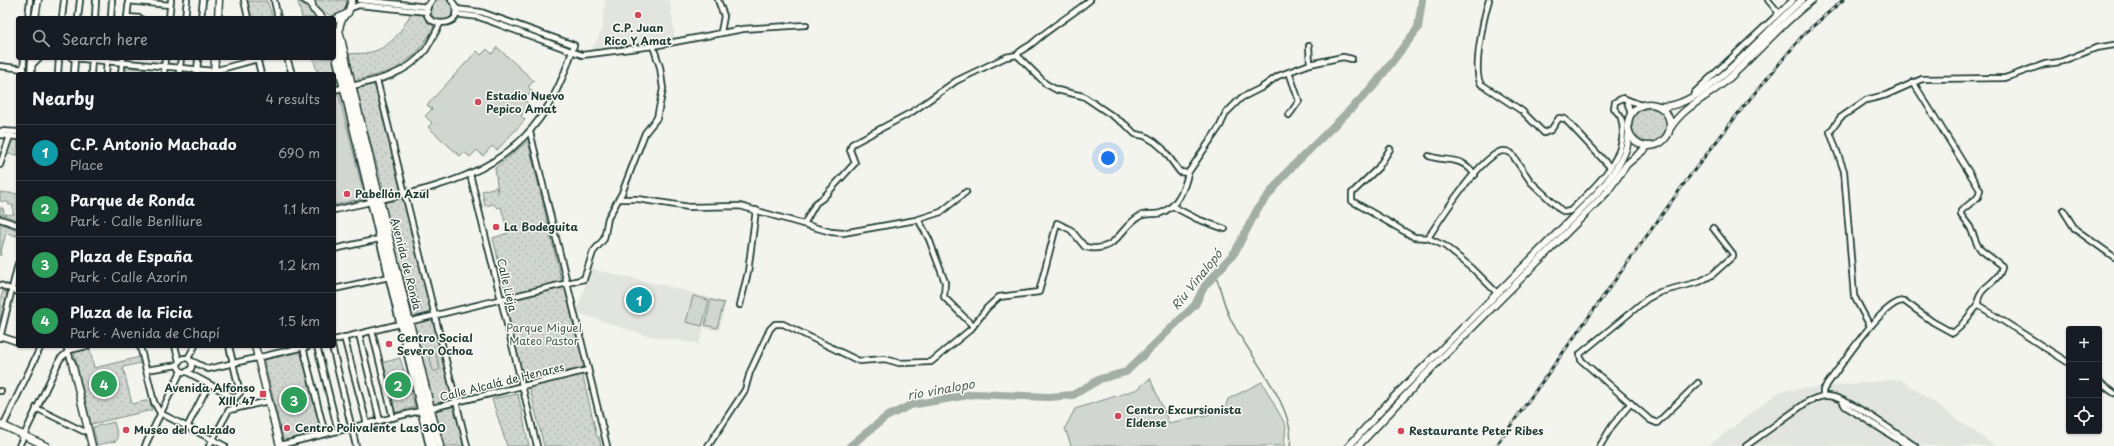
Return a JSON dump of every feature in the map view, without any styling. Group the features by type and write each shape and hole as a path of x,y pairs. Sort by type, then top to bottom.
{"street":[{"path":"28,16 30,0"},
{"path":"62,16 64,0"},
{"path":"78,16 80,0"},
{"path":"95,16 96,0"},
{"path":"111,16 112,0"},
{"path":"127,16 128,0 171,3 169,16"},
{"path":"185,16 187,0"},
{"path":"201,16 203,0"},
{"path":"218,16 219,0"},
{"path":"244,0 248,16"},
{"path":"274,0 278,16"},
{"path":"304,0 311,2 316,13 320,16"},
{"path":"336,19 344,16 351,8 352,0"},
{"path":"360,0 405,2 428,10"},
{"path":"432,0 428,10 432,20 440,24 451,21 456,12"},
{"path":"451,0 456,12"},
{"path":"718,0 724,16 721,32"},
{"path":"804,224 816,202 822,198 855,163 850,150 852,144 912,112 956,81 1006,57 1017,55 1022,49 1034,43 1050,28 1090,0"},
{"path":"1489,0 1478,55 1478,80 1481,84 1522,111 1544,133 1548,133 1560,118 1565,119 1610,167"},
{"path":"1768,0 1778,12"},
{"path":"1691,98 1778,12 1794,0"},
{"path":"1428,238 1475,175 1489,159 1500,152 1506,151 1511,153 1531,182 1565,212 1570,211 1591,190 1610,167 1623,140 1621,119 1614,108 1614,103 1621,98 1641,105 1650,104 1665,107 1691,98 1720,78 1778,20 1802,0"},
{"path":"1358,446 1418,382 1607,192 1632,158 1647,147 1656,146 1663,142 1671,127 1680,116 1727,80 1784,24 1812,0"},
{"path":"35,16 37,1"},
{"path":"351,8 359,6 428,10"},
{"path":"456,12 479,17 574,48 582,55 653,46 721,32 761,27 806,25"},
{"name":"Avenida de Ronda","path":"344,16 339,30 347,87"},
{"path":"336,90 396,74 417,59 429,44 440,24"},
{"name":"Avenida de Ronda","path":"336,40 434,446"},
{"path":"336,339 584,279 593,252 604,239 608,218 620,199 645,133 657,118 663,88 660,67 653,46"},
{"path":"1309,46 1310,64"},
{"path":"1870,326 1854,296 1853,258 1850,241 1844,171 1830,132 1840,118 1856,106 1922,79 2005,78 2045,64 2060,62 2096,48 2114,46"},
{"path":"336,210 450,182 487,167 530,132 548,109 562,81 574,48"},
{"path":"1017,55 1046,84 1057,90 1082,96 1126,125 1135,134 1145,136 1155,142 1163,149 1180,172 1188,173"},
{"path":"708,446 745,390 750,372 770,329 775,324 783,324 859,361 885,359 900,363 931,362 973,326 987,308 1000,297 1039,292 1057,223 1071,230 1085,247 1094,249 1108,245 1117,239 1141,215 1162,212 1172,206 1183,190 1188,173 1232,106 1278,76 1310,64 1343,57 1352,59"},
{"path":"0,66 23,71 24,60"},
{"path":"58,72 59,60"},
{"path":"74,72 75,60"},
{"path":"91,72 92,60"},
{"path":"106,72 107,60 122,60 180,68 197,72 214,72 253,60"},
{"path":"121,72 122,60"},
{"path":"164,72 165,60"},
{"path":"179,72 181,60"},
{"path":"197,72 198,60"},
{"path":"214,72 215,60"},
{"path":"259,60 261,72"},
{"path":"288,60 291,72"},
{"path":"31,72 32,61"},
{"path":"1289,72 1299,101 1289,115"},
{"path":"377,80 467,446"},
{"path":"1913,82 1980,190 1978,197 1961,211 1961,215 1970,227 1981,250 2002,266 2001,272 1982,290 1977,298 1978,305 2067,362"},
{"path":"1626,99 1631,114"},
{"path":"1349,446 1387,404 1606,183 1625,152 1629,133 1628,124 1631,114 1641,105"},
{"path":"1659,106 1669,117 1671,127"},
{"path":"0,131 16,133"},
{"path":"530,132 607,446"},
{"path":"1629,133 1635,141 1647,147"},
{"path":"0,135 10,136 16,134"},
{"path":"0,165 10,136"},
{"path":"1390,149 1378,168 1352,193 1352,200 1414,237 1428,238 1445,246 1472,268 1497,293"},
{"path":"1429,156 1445,160 1456,159 1466,165 1475,175"},
{"name":"Calle Lieja","path":"470,174 537,446"},
{"path":"620,199 638,199 689,207 740,206 843,233 918,219 941,212 966,192"},
{"name":"Avenida de Ronda","path":"375,201 379,239 388,277 405,323"},
{"path":"1172,206 1197,219 1225,229"},
{"path":"740,305 748,272 756,210"},
{"path":"2064,210 2075,228 2114,257"},
{"path":"0,219 16,224"},
{"path":"918,219 929,239 945,282 944,297 973,326"},
{"path":"1698,383 1657,423 1650,420 1581,360 1580,354 1648,299 1660,292 1699,282 1712,275 1733,256 1713,228"},
{"path":"336,249 379,239"},
{"path":"16,272 0,337 16,341"},
{"path":"336,289 388,277"},
{"path":"0,285 16,291"},
{"path":"1823,396 1823,390 1870,326 1890,305 1898,300 1904,301 1942,328 1953,333 1960,327 1970,312 1978,305"},
{"path":"372,331 393,418"},
{"path":"359,334 380,421"},
{"path":"344,337 367,424"},
{"path":"40,348 2,425 46,446"},
{"path":"68,348 92,446"},
{"path":"19,446 60,359 68,348"},
{"path":"140,348 154,402 160,413 225,446"},
{"path":"145,446 182,371 175,348"},
{"path":"187,372 192,368 190,360 194,348"},
{"path":"229,348 240,392 233,403 234,409"},
{"path":"256,348 280,445"},
{"path":"146,370 179,363 184,358 208,369 302,348"},
{"path":"306,348 325,434"},
{"path":"317,348 338,431"},
{"path":"332,348 356,446"},
{"name":"Calle Alcalá de Henares","path":"280,445 588,370"},
{"path":"182,371 187,372 235,398"},
{"path":"187,427 209,384"},
{"path":"2102,384 2114,393"},
{"path":"1746,446 1807,402 1823,396 1847,401 1915,446"},
{"path":"209,446 229,410 269,401"},
{"path":"1842,401 1845,406 1908,446"},
{"path":"1600,446 1612,426 1631,403"},
{"path":"36,408 83,431 88,431"},
{"name":"Avenida de Ronda","path":"426,410 429,446"},
{"name":"Avenida de Ronda","path":"426,410 440,446"}],"shaded area":[{"name":"C.P. Juan Rico Y Amat","path":"605,0 670,0 675,39 590,52 602,30"},
{"path":"591,269 664,285 726,302 719,331 704,328 699,344 644,335 578,313 577,310"},
{"path":"413,282 420,309 412,311 405,284"},
{"path":"1901,379 1995,446 1708,446 1780,391"}],"green space":[{"path":"442,-1 450,2 453,10 450,18 442,21 434,18 431,10 434,2"},
{"path":"314,0 349,0 343,12 333,16 319,11"},
{"path":"247,1 267,1 272,16 251,16"},
{"path":"298,2 307,7 315,16 302,16"},
{"path":"411,12 426,14 434,28 417,53 394,70 354,81 349,54 368,53 378,50 390,42 396,37"},
{"name":"Estadio Nuevo Pepico Amat","path":"497,47 534,81 528,87 532,91 524,100 530,105 521,116 525,120 497,150 492,146 483,156 477,150 470,157 464,152 460,156 428,127 432,123 425,116 432,109 427,105 477,51 481,55 487,49 492,54"},
{"path":"314,60 333,60 339,85 336,86 336,72 317,72"},
{"path":"127,67 146,69 145,72 126,72"},
{"path":"374,83 402,190 385,195 356,89"},
{"path":"336,92 338,92 365,198 336,205"},
{"path":"1654,108 1663,113 1667,119 1667,133 1663,139 1654,144 1646,144 1637,139 1633,133 1632,122 1637,113 1643,109"},
{"path":"12,138 16,139 16,155 7,154"},
{"name":"Parque Miguel Mateo Pastor","path":"528,141 562,284 567,283 588,370 582,372 597,437 599,437 601,446 544,446 529,385 522,387 500,299 507,297 493,238 508,233 501,207 497,208 494,204 485,206 482,191 496,187 498,193 495,168"},
{"path":"0,192 16,194 16,219 0,214 0,208 3,208 4,214 13,215 13,205 9,205 8,202 0,201"},
{"path":"404,197 432,312 413,317 384,202"},
{"path":"0,223 16,229 16,236 6,233 0,256"},
{"path":"3,291 8,293 0,321 0,301"},
{"path":"693,296 709,300 702,326 686,322"},
{"path":"711,300 724,303 717,328 705,325"},
{"path":"431,319 433,320 452,399 434,405 413,324"},
{"path":"90,349 94,368 140,357 141,363 123,367 132,404 150,400 152,410 91,424 74,352"},
{"path":"432,351 435,352 440,369 437,371 433,371 429,354"},
{"path":"302,352 322,429 320,432 286,441 283,439 264,360"},
{"path":"400,358 415,407 393,413 381,363"},
{"name":"Centro Excursionista Eldense","path":"1150,378 1169,423 1224,411 1228,399 1262,382 1286,426 1284,446 1071,446 1065,428 1075,409 1138,389"},
{"path":"518,394 529,446 507,446 492,399"},
{"path":"453,405 464,446 442,446 434,411"},
{"path":"114,422 118,438 116,441 97,445 93,427"}],"waterway":[{"name":"Riu Vinalopó","path":"850,446 886,417 911,405 974,394 1049,397 1073,395 1100,379 1126,372 1195,305 1204,287 1235,252 1258,208 1287,172 1372,88 1418,28 1422,0"},
{"path":"1216,276 1224,304 1231,320 1279,398 1286,415 1290,431 1290,446"}],"railway":[{"path":"1496,446 1689,177 1744,106 1804,34 1843,0"}],"place":[{"name":"C.P. Juan Rico Y Amat","path":"638,15"},
{"name":"Estadio Nuevo Pepico Amat","path":"478,102"},
{"name":"Pabellón Azul","path":"347,194"},
{"name":"La Bodeguita","path":"496,227"},
{"name":"C.P. Antonio Machado","path":"639,300"},
{"name":"Centro Social Severo Ochoa","path":"389,344"},
{"name":"Plaza de la Ficia","path":"104,384"},
{"name":"Parque de Ronda","path":"398,385"},
{"name":"Avenida Alfonso XIII, 47","path":"263,394"},
{"name":"Plaza de España","path":"294,400"},
{"name":"Centro Excursionista Eldense","path":"1118,416"},
{"name":"Centro Polivalente Las 300","path":"287,428"},
{"name":"Museo del Calzado","path":"126,430"},
{"name":"Restaurante Peter Ribes","path":"1401,431"}],"water label":[{"name":"rio vinalopo","path":"941,390"}]}
